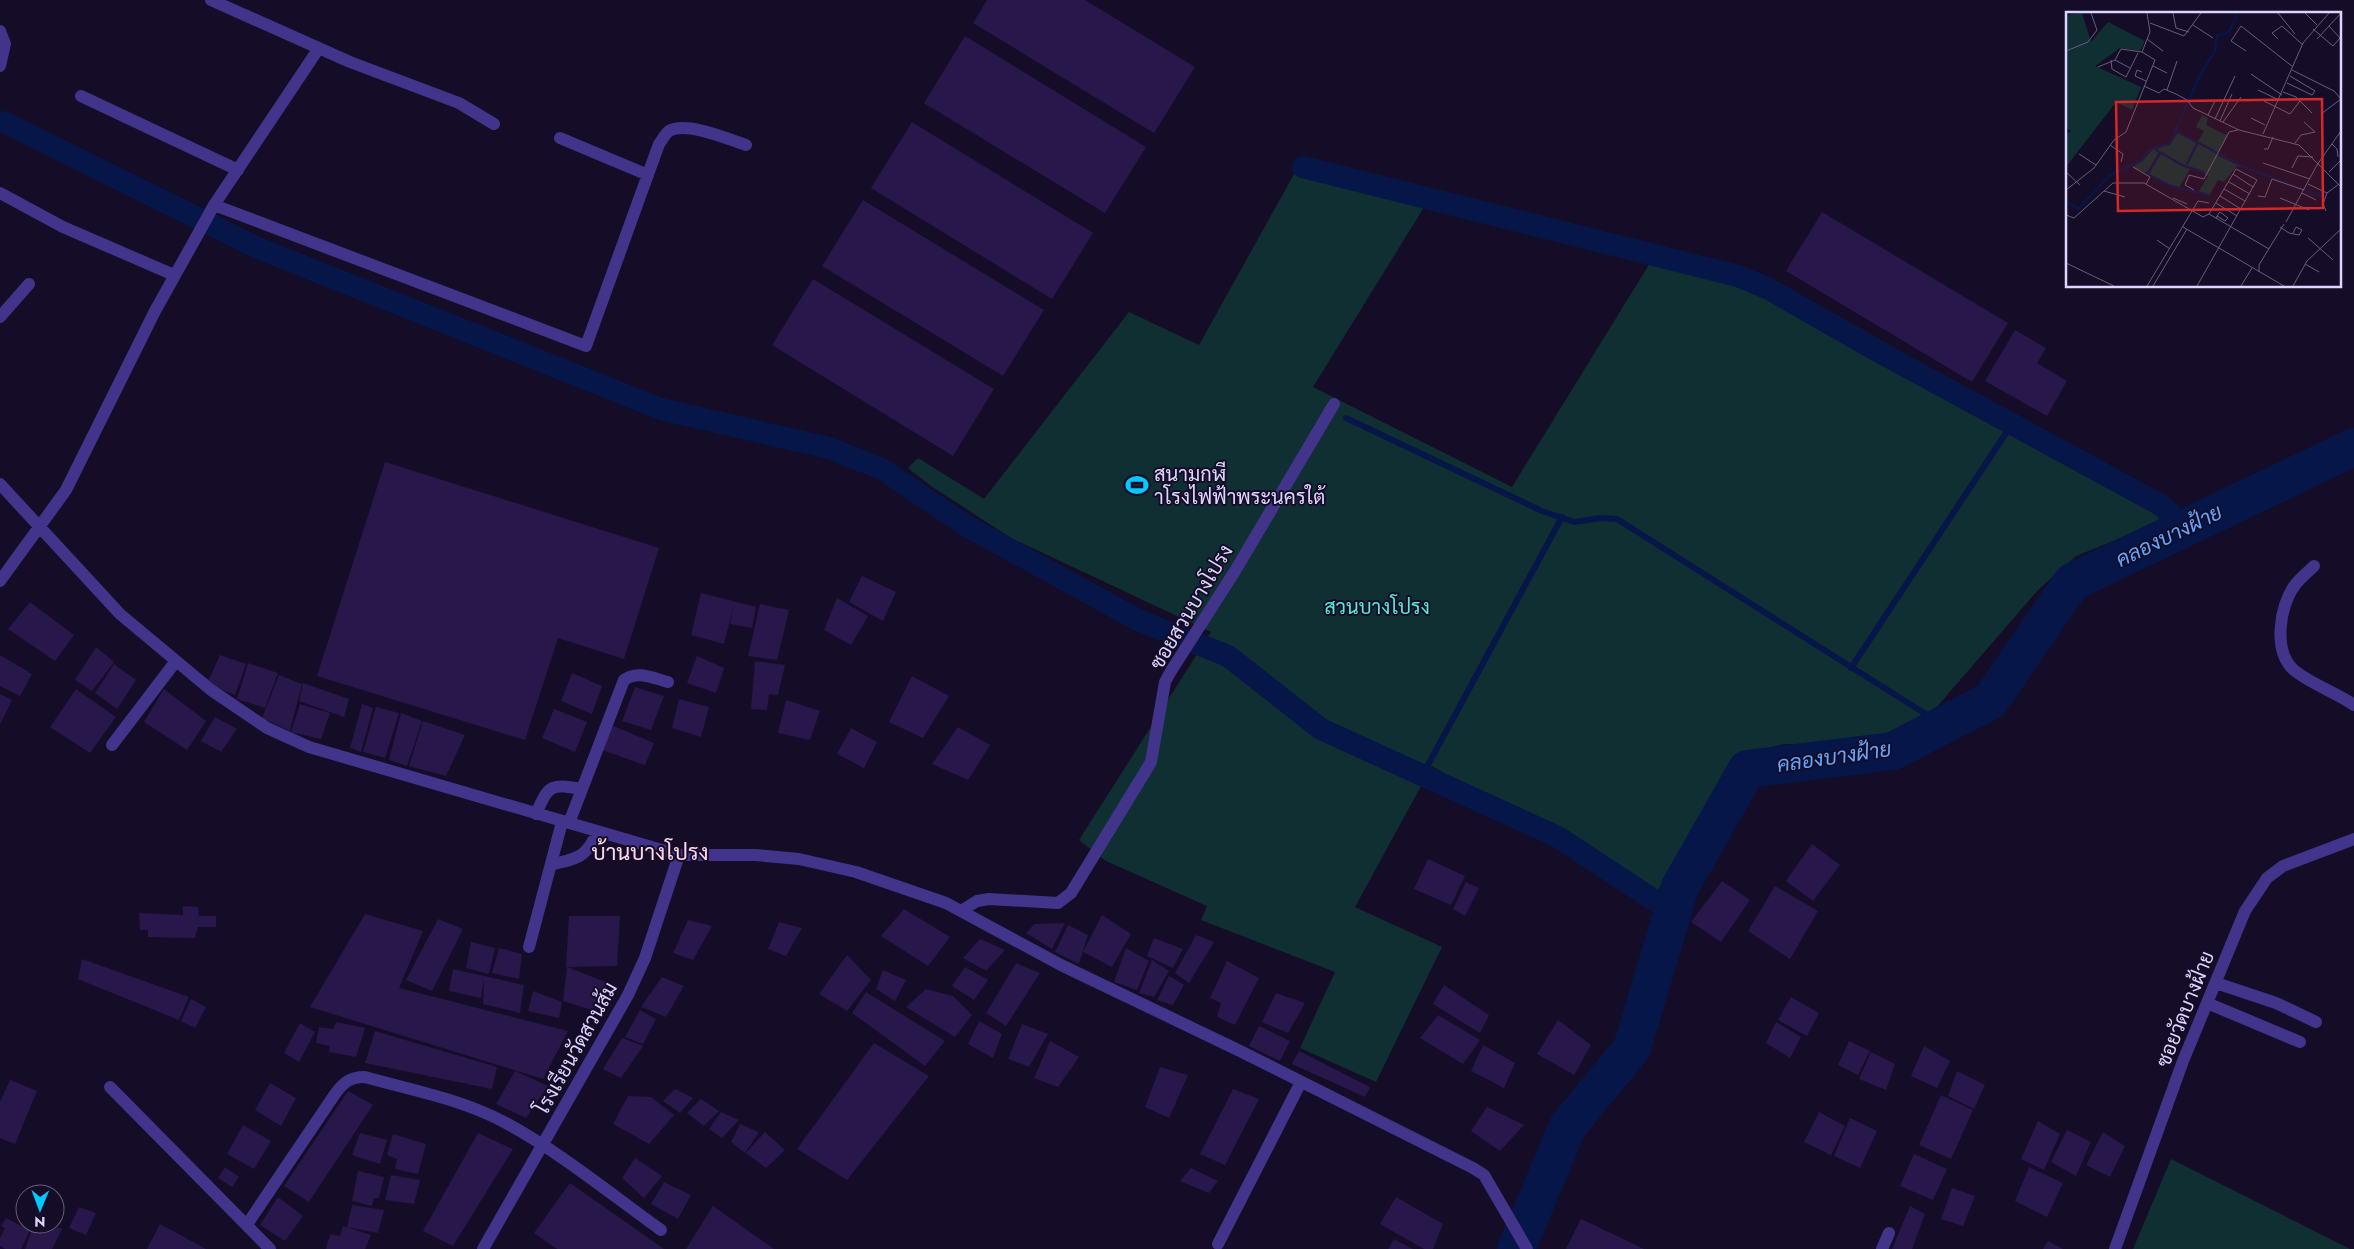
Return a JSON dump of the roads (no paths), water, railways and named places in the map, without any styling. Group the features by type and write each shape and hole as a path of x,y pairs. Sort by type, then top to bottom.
{"street":[{"path":"211,0 319,48 459,103 494,124"},
{"path":"0,31 5,44 0,66"},
{"path":"0,581 40,528 70,482 174,275 214,205 319,48"},
{"path":"81,96 238,170"},
{"path":"214,205 586,346 659,144 667,132 676,128 689,128 746,145"},
{"path":"560,138 648,175"},
{"path":"0,193 64,226 174,275"},
{"path":"0,317 29,284"},
{"name":"ซอยสวนบางโปรง","path":"961,911 978,901 984,900 1058,903 1071,893 1151,762 1165,682 1334,404"},
{"path":"0,484 120,614 211,690 267,728 309,747 679,855 755,855 799,859 856,872 946,903 1061,966 1301,1082 1484,1175 1527,1249"},
{"path":"2314,566 2295,585 2281,621 2282,642 2286,660 2295,671 2354,705"},
{"path":"112,745 176,660"},
{"path":"529,947 551,865 624,680 630,675 639,674 668,682"},
{"path":"536,814 546,791 564,786 582,788"},
{"path":"551,865 578,858 588,852 598,832"},
{"name":"ซอยวัดบางฝ้าย","path":"2115,1249 2183,1061 2245,911 2267,878 2289,863 2354,840"},
{"name":"โรงเรียนวัดสวนส้ม","path":"483,1249 628,995 645,958 679,855"},
{"path":"2216,982 2276,1003 2316,1022"},
{"path":"2208,1003 2300,1042"},
{"path":"248,1223 334,1094 345,1082 354,1077 365,1077 468,1106 503,1122 542,1146 661,1230"},
{"path":"1218,1244 1301,1082"},
{"path":"110,1086 270,1249"},
{"path":"1882,1249 1889,1232"}],"waterway":[{"path":"4,122 258,248 661,409 829,448 882,469 965,525 1138,620 1228,656 1321,729 1558,837 1672,912"},
{"path":"1303,167 1738,276 1767,288 1872,348 2159,504 2188,528"},
{"path":"1346,418 1542,511 1574,522 1601,518 1617,519 1943,725"},
{"path":"1851,668 2012,424"},
{"name":"คลองบางฝ้าย","path":"1516,1249 1568,1126 1632,1048 1680,887 1747,769 1893,751 1990,701 2072,582 2354,447"},
{"path":"1422,776 1562,517"}],"place":[{"name":"สนามกฬี าโรงไฟฟ้าพระนครใต้","path":"1137,485"}],"district":[{"name":"บ้านบางโปรง","path":"650,852"}],"park label":[{"name":"สวนบางโปรง","path":"1377,607"}]}
